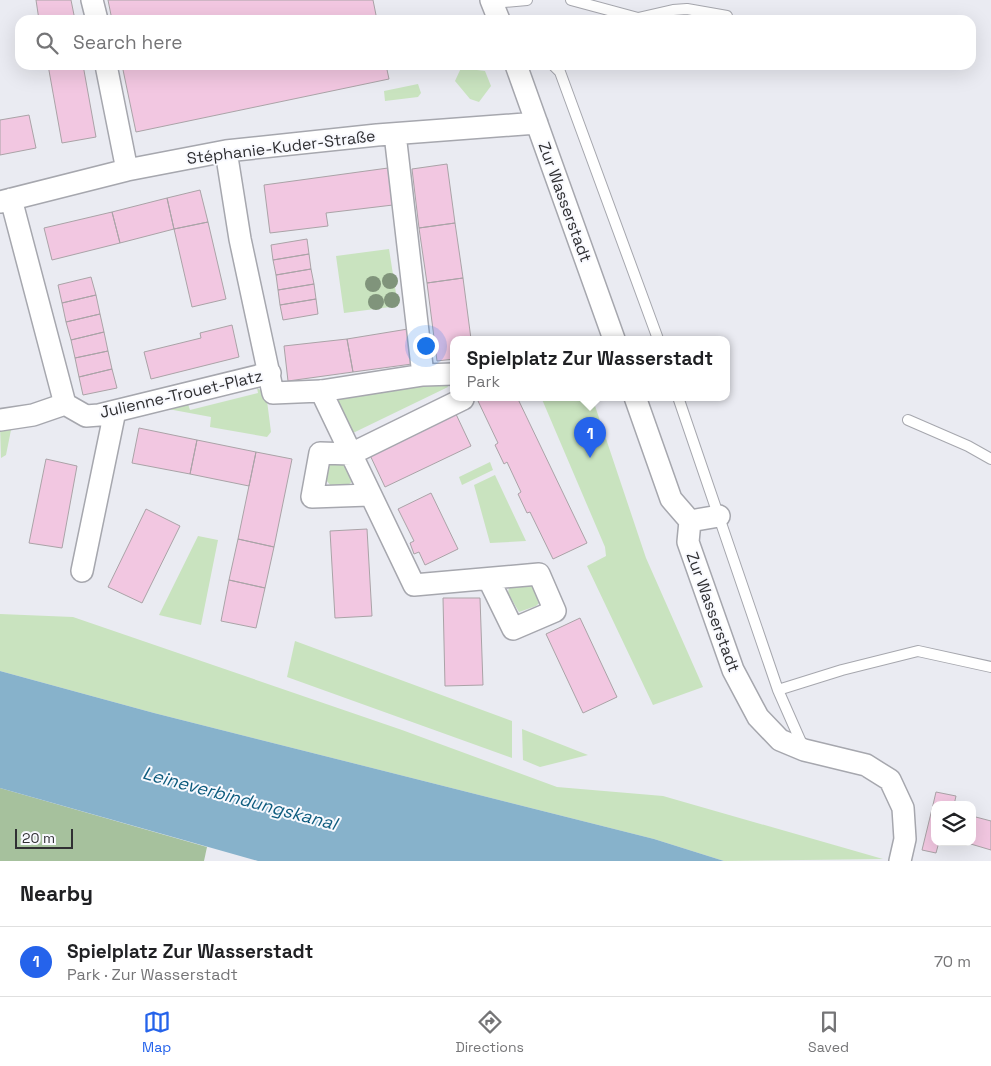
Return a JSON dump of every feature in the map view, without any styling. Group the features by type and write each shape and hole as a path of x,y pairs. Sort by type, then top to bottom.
{"street":[{"path":"92,0 95,15"},
{"path":"107,70 127,170"},
{"name":"Zur Wasserstadt","path":"518,70 613,336"},
{"name":"Stéphanie-Kuder-Straße","path":"6,200 127,170 226,151 395,134 537,123"},
{"path":"395,134 424,375"},
{"path":"226,151 240,239 270,372"},
{"path":"0,420 34,415 65,404 6,200"},
{"name":"Julienne-Trouet-Platz","path":"65,404 86,416 115,411 270,372 273,392 321,391 424,375 450,374"},
{"path":"321,391 369,495 414,585 489,580"},
{"path":"369,495 312,497 320,454 351,454 459,401"},
{"path":"635,401 671,499 690,521 719,516"},
{"path":"82,571 115,411"},
{"name":"Zur Wasserstadt","path":"690,521 688,542 733,670 758,717 780,740 804,750 866,765 890,780 903,808 905,839 900,861"}],"lane":[{"path":"496,13 527,0"},
{"path":"571,0 627,15"},
{"path":"652,15 680,9 720,15"},
{"path":"558,70 657,336"},
{"path":"679,401 778,690 804,750"},
{"path":"908,420 991,459"},
{"path":"778,690 842,670 918,651 991,666"}],"green space":[{"path":"460,70 485,71 491,86 479,102 470,99 455,81"},
{"path":"418,84 421,93 418,97 385,101 384,91"},
{"path":"389,249 398,306 344,313 336,256"},
{"path":"446,383 448,387 353,433 337,398 339,393"},
{"path":"257,388 266,393 271,432 267,437 210,427 211,417 168,409 188,404 190,410 258,393"},
{"path":"543,401 593,401 646,558 703,687 653,705 587,566 606,556 605,547"},
{"path":"0,425 10,427 11,430 6,455 1,458"},
{"path":"342,456 353,481 348,485 331,486 326,480 331,460"},
{"path":"490,462 493,470 462,485 459,477"},
{"path":"495,475 526,541 490,543 474,485"},
{"path":"198,536 218,540 201,625 159,615"},
{"path":"532,585 541,601 536,606 519,612 508,593 509,587"},
{"path":"0,614 73,617 402,730 557,787 663,796 883,859 724,861 654,839 154,713 0,671"},
{"path":"295,641 512,721 512,758 287,677"},
{"path":"522,729 588,755 540,767 523,760"},
{"path":"0,788 207,847 204,861 0,861"}],"water":[{"name":"Leineverbindungskanal","path":"0,671 154,713 654,839 724,861 258,861 0,788"}],"building":[{"path":"36,0 71,0 74,15 38,15"},
{"path":"108,0 373,0 376,15 111,15"},
{"path":"49,70 84,70 96,137 62,143"},
{"path":"123,70 387,70 389,79 136,132"},
{"path":"29,115 36,148 0,155 0,120"},
{"path":"447,164 455,223 419,228 412,169"},
{"path":"388,168 393,205 326,213 328,226 270,233 264,185"},
{"path":"200,190 208,222 174,229 167,198"},
{"path":"167,198 174,229 120,243 112,212"},
{"path":"112,212 120,243 52,260 44,228"},
{"path":"208,222 226,299 192,307 174,229"},
{"path":"455,223 463,278 427,283 419,228"},
{"path":"307,239 309,254 273,260 271,245"},
{"path":"309,254 311,269 276,275 273,260"},
{"path":"311,269 314,284 278,290 276,275"},
{"path":"91,277 96,295 62,303 58,285"},
{"path":"463,278 471,336 450,336 450,359 437,361 427,283"},
{"path":"314,284 316,299 280,305 278,290"},
{"path":"96,295 100,314 66,322 62,303"},
{"path":"316,299 318,314 283,320 280,305"},
{"path":"100,314 104,332 71,340 66,322"},
{"path":"232,325 239,357 151,379 144,352 201,338 200,333"},
{"path":"408,329 412,364 353,372 347,339"},
{"path":"104,332 108,351 75,358 71,340"},
{"path":"347,339 353,372 288,381 284,346"},
{"path":"108,351 112,369 79,377 75,358"},
{"path":"112,369 117,388 83,395 79,377"},
{"path":"478,401 519,401 587,543 553,559 530,512 527,513 518,494 521,492 507,462 504,464 495,445 498,443"},
{"path":"455,412 471,446 385,487 369,453"},
{"path":"139,428 197,440 190,474 132,463"},
{"path":"197,440 256,452 249,486 190,474"},
{"path":"256,452 292,459 274,547 238,539"},
{"path":"46,459 77,466 62,548 29,543"},
{"path":"431,493 458,549 425,565 419,552 414,554 410,543 414,541 398,509"},
{"path":"146,509 180,526 142,603 108,587"},
{"path":"367,529 372,616 335,618 330,531"},
{"path":"238,539 274,547 265,588 229,580"},
{"path":"229,580 265,588 256,628 221,621"},
{"path":"443,598 480,598 483,685 445,686"},
{"path":"580,618 617,697 583,713 546,634"},
{"path":"936,792 956,796 955,801 934,801"},
{"path":"931,813 931,846 938,846 936,853 922,850"},
{"path":"976,817 991,821 991,850 976,846"}],"place":[{"name":"Spielplatz Zur Wasserstadt","path":"590,458"}]}
